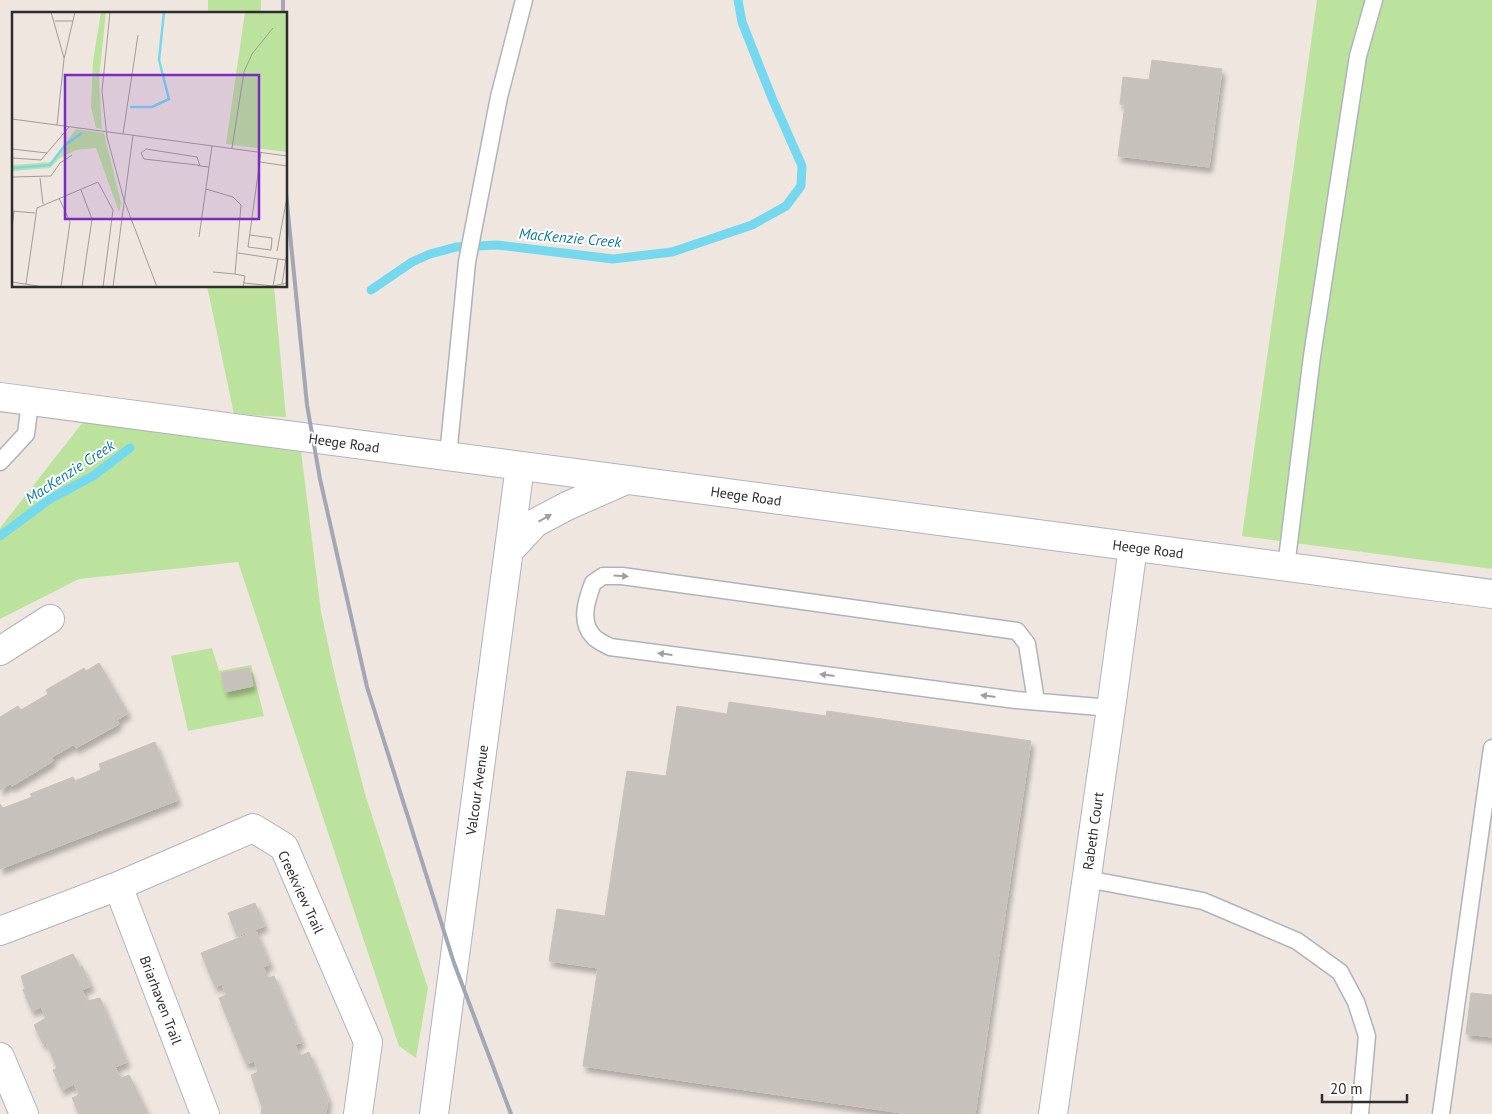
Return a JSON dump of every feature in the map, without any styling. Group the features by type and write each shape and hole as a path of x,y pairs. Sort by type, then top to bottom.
{"street":[{"name":"Heege Road","path":"0,398 1492,594"},
{"name":"Valcour Avenue","path":"434,1114 520,466"},
{"path":"509,551 535,523 567,506 627,480"},
{"name":"Rabeth Court","path":"1053,1114 1133,547"},
{"path":"0,651 50,619"},
{"name":"Creekview Trail","path":"0,931 118,886 253,828 284,848 368,1042 358,1114"},
{"name":"Briarhaven Trail","path":"118,886 205,1114"},
{"path":"0,1057 24,1114"}],"lane":[{"path":"448,456 467,262 499,97 524,0"},
{"path":"1286,567 1312,356 1357,66 1374,0"},
{"path":"0,462 26,434 30,402"},
{"path":"1036,701 1027,644 1017,631 622,576 603,576 593,583 586,605 586,623 593,636 610,647 1036,701 1111,708"},
{"path":"1441,1114 1492,748"},
{"path":"1086,878 1203,901 1297,941 1340,972 1356,1002 1366,1036 1360,1114"}],"green space":[{"path":"208,0 261,0 261,12 208,12"},
{"path":"1317,0 1492,0 1492,569 1242,536"},
{"path":"207,288 274,288 286,417 234,414"},
{"path":"83,422 301,451 321,612 337,685 365,794 428,988 416,1058 399,1046 238,562 79,579 0,619 0,528"},
{"path":"212,648 219,671 251,665 264,716 188,731 171,656"}],"building":[{"path":"1152,60 1222,69 1209,167 1118,156 1125,105 1120,104 1123,77 1149,80"},
{"path":"99,663 128,713 117,720 119,724 76,748 73,745 52,757 53,761 42,768 12,786 10,784 0,790 0,717 18,706 21,710 48,694 46,690 84,668 86,671"},
{"path":"249,668 253,686 225,692 221,673"},
{"path":"729,702 826,716 827,711 1031,741 975,1114 909,1114 583,1066 598,968 549,961 557,909 605,916 627,771 666,776 677,706 727,714"},
{"path":"155,742 178,800 0,869 0,804 3,808 32,797 30,794 73,777 75,781 101,770 99,764"},
{"path":"255,903 265,926 237,936 228,913"},
{"path":"256,931 270,964 263,967 268,978 274,976 302,1042 295,1045 300,1056 309,1052 328,1099 326,1114 261,1114 262,1107 251,1075 258,1072 254,1061 246,1064 219,998 226,995 222,984 215,987 201,953"},
{"path":"73,954 80,967 82,966 91,986 82,990 87,1001 100,998 127,1062 115,1067 121,1078 129,1075 148,1114 79,1114 72,1098 79,1095 74,1084 62,1090 53,1070 57,1068 46,1042 43,1044 34,1025 46,1018 41,1007 32,1011 23,990 25,989 21,976"},
{"path":"1471,993 1492,995 1492,1037 1466,1034"}],"waterway":[{"name":"MacKenzie Creek","path":"371,290 412,262 430,254 456,247 497,245 613,259 672,252 752,225 786,206 801,186 802,166 772,98 742,22 738,0"},
{"name":"MacKenzie Creek","path":"0,536 50,499 93,476 130,448"}],"railway":[{"path":"283,0 283,12"},
{"path":"288,213 307,405 320,479 367,687 454,963 511,1114"}]}
